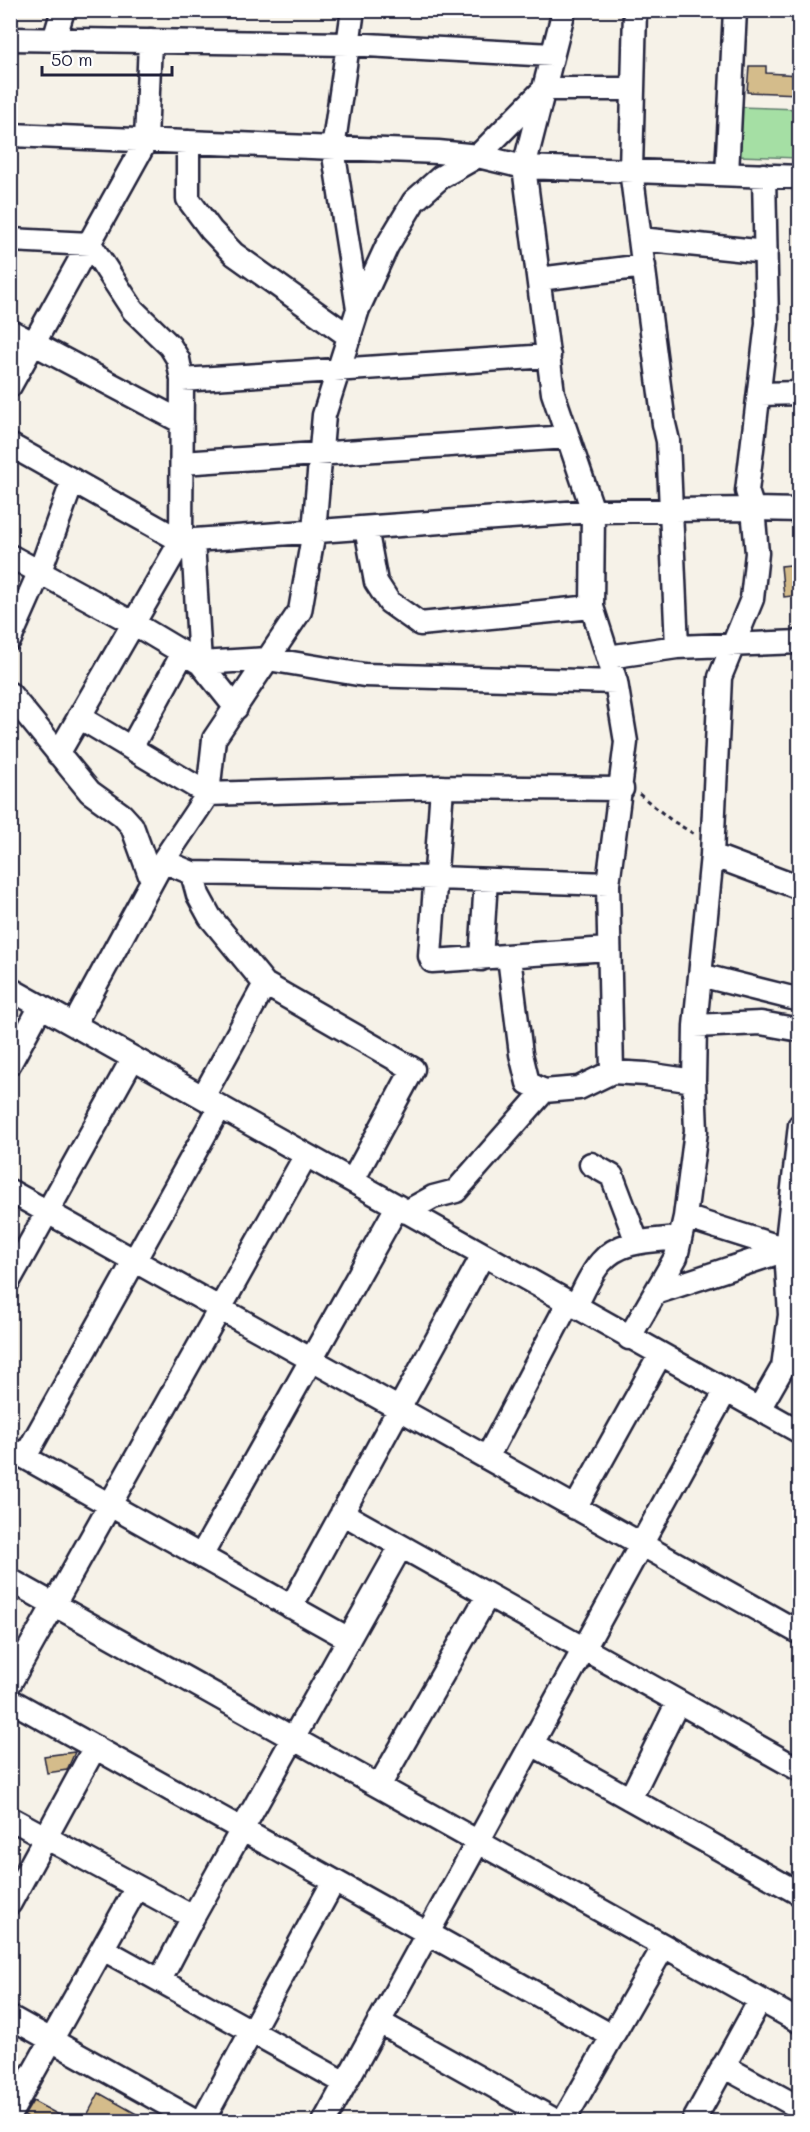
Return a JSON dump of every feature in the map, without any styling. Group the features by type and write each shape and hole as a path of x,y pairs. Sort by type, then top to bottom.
{"street":[{"path":"54,40 63,10"},
{"path":"353,10 333,149 358,309"},
{"path":"564,10 524,167 554,393 593,511 592,607 616,682 626,742 608,884 612,1072"},
{"path":"635,10 631,170 668,441 677,647"},
{"path":"727,174 735,10"},
{"path":"10,39 348,44 552,55"},
{"path":"10,386 146,141 150,41"},
{"path":"75,1023 163,861 208,794 214,739 300,611 314,531 324,415 358,309 387,246 414,201 441,177 478,156 544,89 633,89"},
{"path":"10,135 438,152 478,156 524,167 800,177"},
{"path":"188,142 188,199 211,230 234,254 350,337"},
{"path":"629,1338 676,1257 683,1228 696,1131 695,1026 712,848 720,677 753,599 757,553 753,508 747,491 767,323 764,175"},
{"path":"640,239 766,252"},
{"path":"10,240 90,244"},
{"path":"90,244 133,310 170,346 178,359 182,380 182,463 191,658 131,748"},
{"path":"538,279 644,266"},
{"path":"10,331 182,422"},
{"path":"182,380 549,356"},
{"path":"759,394 800,393"},
{"path":"182,463 568,437"},
{"path":"10,445 187,540 593,511 753,508 800,510"},
{"path":"10,639 40,571 73,480"},
{"path":"366,528 376,582 389,602 420,624 592,607"},
{"path":"58,754 133,623 187,540"},
{"path":"10,556 133,623 191,658 236,708"},
{"path":"608,657 677,647 800,642"},
{"path":"191,658 268,659 364,675 616,682"},
{"path":"10,694 90,792 122,815 132,826 152,881"},
{"path":"79,717 208,794 442,787 622,785"},
{"path":"442,787 430,956 432,961 608,949"},
{"path":"712,848 800,888"},
{"path":"163,861 192,873 608,884"},
{"path":"192,873 198,895 210,917 265,984 413,1069 353,1180"},
{"path":"481,959 486,880"},
{"path":"509,957 520,1054 528,1083 544,1092 579,1088 612,1072 694,1081"},
{"path":"700,975 800,1000"},
{"path":"265,984 211,1102 134,1260 18,1453 349,1639"},
{"path":"10,989 75,1023 629,1338 800,1432"},
{"path":"10,1063 41,1006"},
{"path":"695,1026 761,1023 800,1030"},
{"path":"10,1279 133,1058"},
{"path":"201,1556 311,1360 401,1209 456,1191 544,1092"},
{"path":"759,1408 783,1367 795,1315 793,1250 800,1125"},
{"path":"10,1683 306,1155"},
{"path":"591,1164 612,1176 637,1242"},
{"path":"10,1191 800,1633"},
{"path":"487,1458 571,1305 600,1262 616,1248 683,1228 793,1250"},
{"path":"655,1293 793,1250"},
{"path":"291,1607 483,1255"},
{"path":"575,1508 660,1355"},
{"path":"324,2121 725,1392"},
{"path":"342,1513 800,1770"},
{"path":"160,1980 401,1546"},
{"path":"10,1580 800,2022"},
{"path":"379,1786 488,1595"},
{"path":"10,1700 612,2036"},
{"path":"630,1799 678,1702"},
{"path":"532,1744 800,1894"},
{"path":"10,1903 95,1747"},
{"path":"10,1818 193,1917"},
{"path":"10,2017 200,2121 334,1881"},
{"path":"10,2114 137,1887"},
{"path":"563,2121 664,1946"},
{"path":"102,1949 345,2083"},
{"path":"693,2121 760,2000"},
{"path":"379,2022 558,2121"},
{"path":"723,2066 800,2108"}],"path":[{"path":"622,785 712,848"}],"green space":[{"path":"739,107 799,109 799,158 737,156"}],"building":[{"path":"749,66 766,66 766,73 800,75 800,94 747,92"},
{"path":"800,564 800,595 784,597 781,566"},
{"path":"75,1752 67,1770 47,1773 44,1756"},
{"path":"99,2093 149,2121 84,2121"},
{"path":"33,2101 70,2121 34,2121 24,2116"}]}
